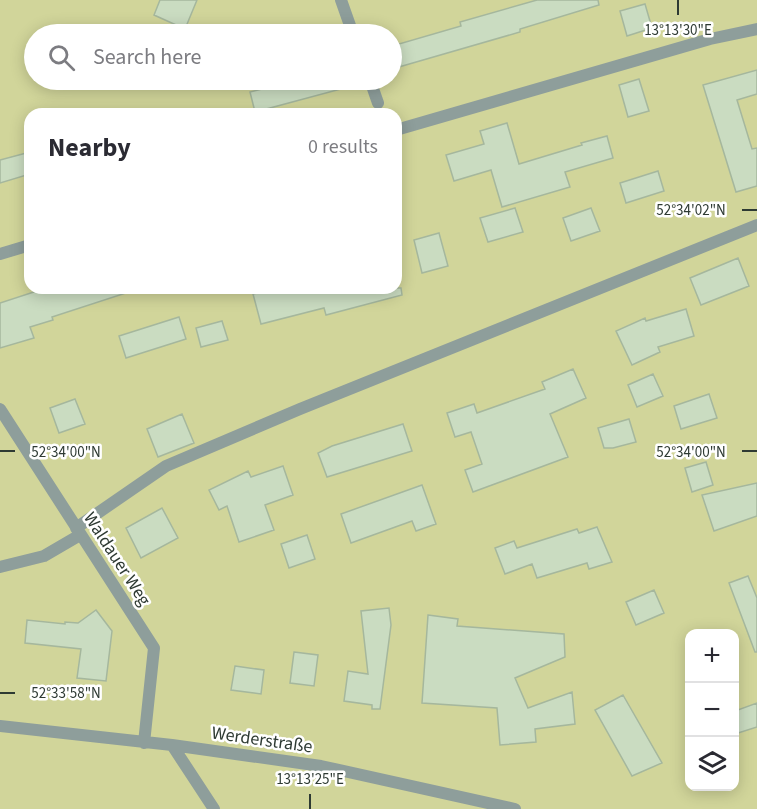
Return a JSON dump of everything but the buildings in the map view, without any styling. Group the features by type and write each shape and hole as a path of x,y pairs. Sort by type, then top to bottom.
{"lane":[{"path":"341,0 349,24"},
{"path":"402,128 710,39 757,29"},
{"path":"373,90 378,103"},
{"path":"0,567 44,556 166,466 665,260 757,225"},
{"path":"0,254 24,247"},
{"name":"Waldauer Weg","path":"0,409 154,648 144,742"},
{"name":"Werderstraße","path":"0,726 172,745 321,766 515,809"},
{"path":"172,745 214,809"}],"green space":[{"path":"0,0 757,0 757,809 0,809"}]}
